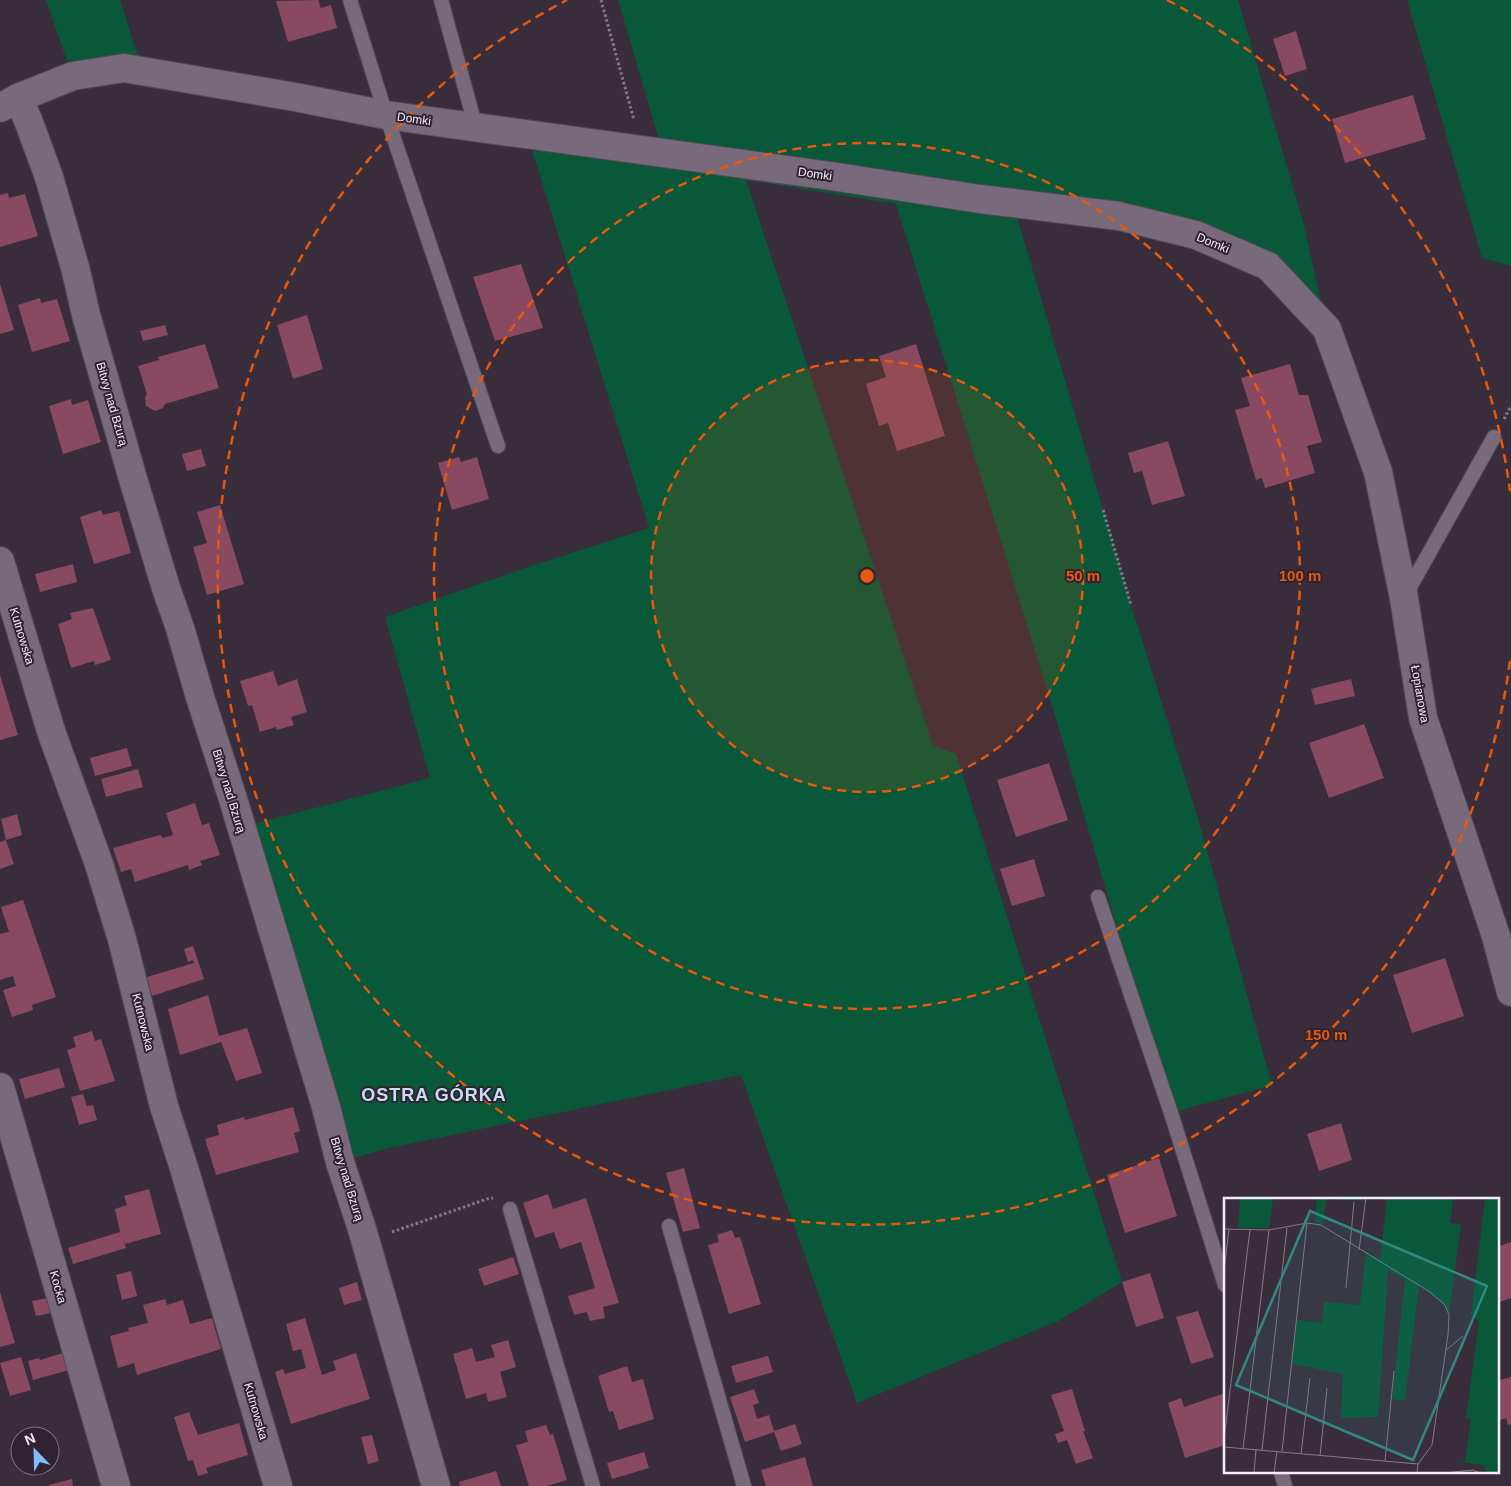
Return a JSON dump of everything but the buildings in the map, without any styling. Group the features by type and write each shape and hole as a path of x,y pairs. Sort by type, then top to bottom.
{"street":[{"name":"Domki","path":"9,103 73,76 124,68 295,97 386,115 643,152 831,176 980,199 1119,216 1196,235 1268,266 1327,329 1378,472 1404,598"},
{"name":"Bitwy nad Bzurą","path":"9,103 28,120 51,184 133,479 233,799 326,1107 340,1162 365,1241 436,1486"},
{"name":"Kutnowska","path":"0,561 49,722 99,864 119,930 164,1106 278,1486"},
{"name":"Łopianowa","path":"1404,598 1422,718 1496,936 1511,992"},
{"name":"Kocka","path":"0,1088 116,1486"}],"lane":[{"path":"350,0 386,115 498,446"},
{"path":"441,0 476,128"},
{"path":"1404,598 1494,437"},
{"path":"1098,897 1224,1282"},
{"path":"510,1208 593,1486"},
{"path":"669,1226 744,1486"}],"path":[{"path":"601,0 643,152"},
{"path":"1103,510 1131,605"},
{"path":"365,1241 487,1199 498,1198 506,1201 510,1208"}],"green space":[{"path":"46,0 120,0 138,56 67,61"},
{"path":"618,0 1238,0 1304,225 1327,329 1268,266 1013,203 1131,605 1199,822 1272,1085 1171,1113 1054,712 896,204 746,180 933,746 956,754 1122,1282 1058,1321 857,1403 741,1075 385,1149 340,1162 241,827 430,778 385,617 525,568 649,528 533,153 533,136 570,141 564,125 659,140"},
{"path":"1407,0 1511,0 1511,266 1482,258"}],"district":[{"name":"OSTRA GÓRKA","path":"434,1095"}]}
